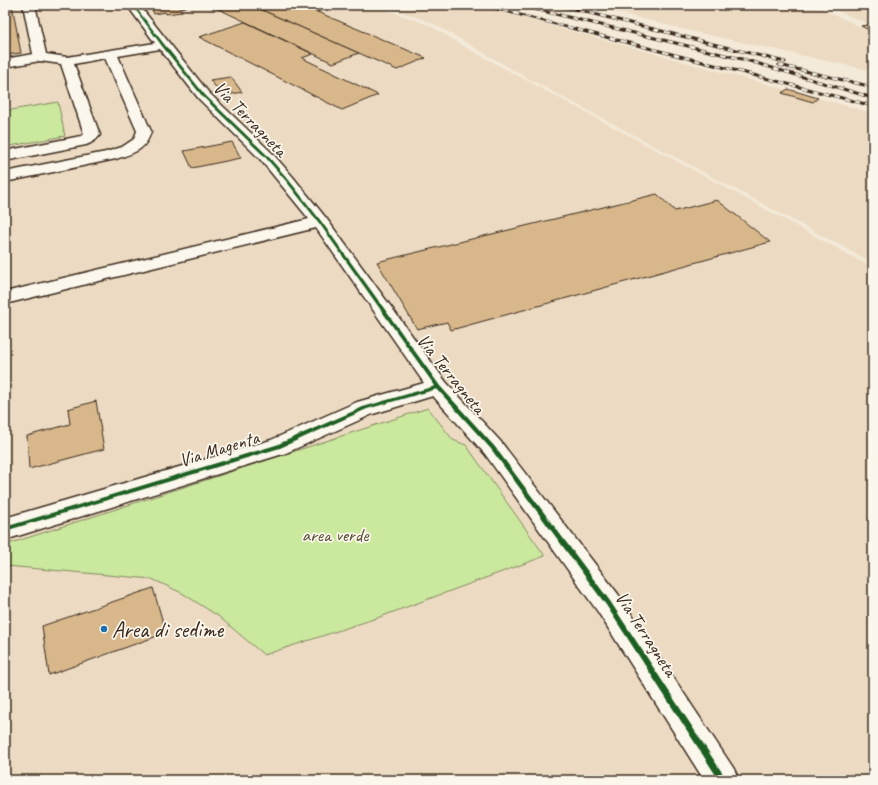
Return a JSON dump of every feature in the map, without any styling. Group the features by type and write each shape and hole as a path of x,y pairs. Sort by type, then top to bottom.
{"street":[{"path":"29,5 40,57"},
{"name":"Via Terragneta","path":"133,5 163,46 204,96 266,156 320,222 438,387 493,448 608,603 723,780"},
{"path":"5,63 40,57 67,61 163,46"},
{"path":"5,177 110,156 127,150 141,141 144,131 110,54"},
{"path":"5,156 86,140 92,135 67,61"},
{"path":"5,298 320,222"},
{"name":"Via Magenta","path":"5,529 278,447 364,408 438,387"}],"shaded area":[{"path":"5,5 373,5 429,25 470,50 873,268 873,780 5,780"},
{"path":"382,5 466,5 490,9 873,113 873,263 529,79 434,24"},
{"path":"588,5 814,5 873,33 873,71 686,30"},
{"path":"823,5 873,5 873,26"}],"green space":[{"path":"58,102 65,136 5,147 5,111"},
{"name":"area verde","path":"428,408 453,440 466,445 545,556 377,618 264,655 218,616 182,593 152,579 6,566 5,545"}],"building":[{"path":"5,5 12,5 21,53 5,55"},
{"path":"184,5 186,7 180,8 182,12 166,14 165,12 154,14 150,6"},
{"path":"210,5 251,5 359,53 333,63"},
{"path":"251,5 301,5 426,58 397,70"},
{"path":"301,5 319,5 327,8 317,12"},
{"path":"245,22 313,54 302,58 378,95 342,110 199,37"},
{"path":"873,24 873,32 861,26"},
{"path":"231,77 242,92 223,96 210,80"},
{"path":"788,89 818,98 813,102 782,93"},
{"path":"232,142 241,158 192,168 184,151"},
{"path":"657,194 675,211 717,200 770,242 451,330 447,322 417,329 377,262"},
{"path":"96,401 104,449 29,469 27,436 70,424 68,409"},
{"name":"Area di sedime","path":"153,588 166,633 49,675 42,626"}],"railway":[{"path":"482,5 873,106"},
{"path":"518,5 746,60 873,98"},
{"path":"558,5 785,62"},
{"path":"779,65 873,87"}],"cycle path":[{"path":"133,5 204,96 266,156 287,180 320,222 438,387 493,448 608,603 723,780"},
{"path":"5,529 278,447 365,408 438,387"}],"place":[{"name":"Area di sedime","path":"104,629"}]}
